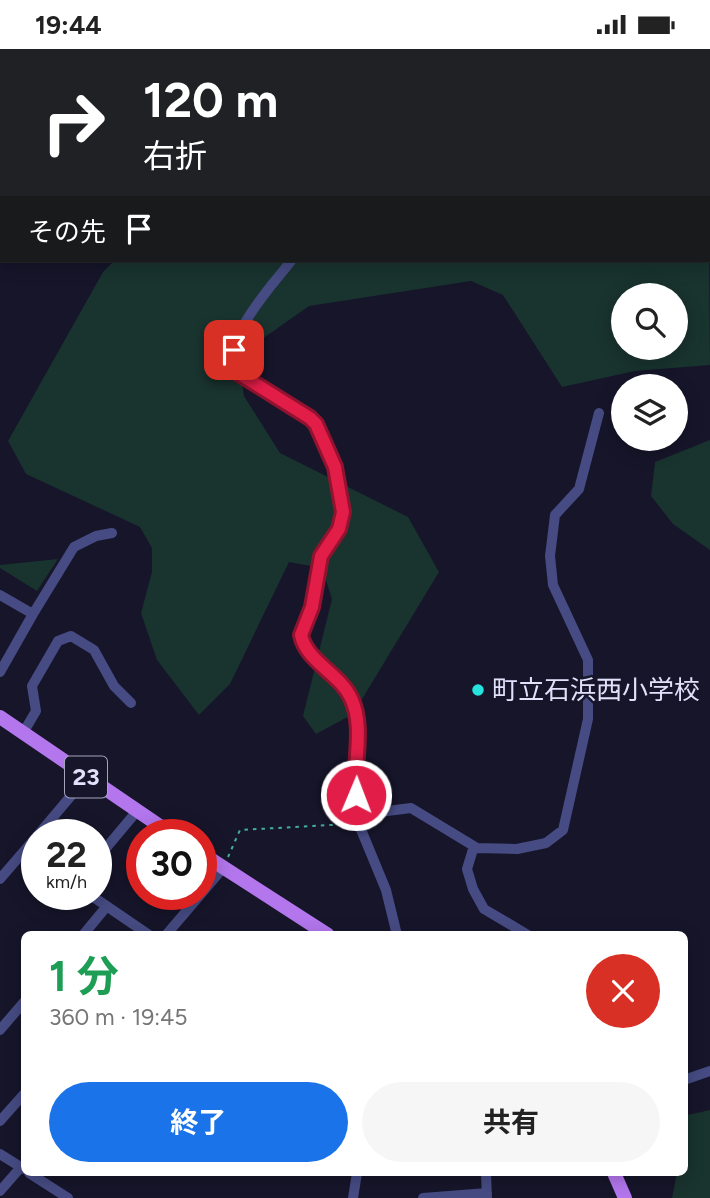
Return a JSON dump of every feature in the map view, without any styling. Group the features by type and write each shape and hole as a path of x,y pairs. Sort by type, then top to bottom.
{"main road":[{"name":"23","path":"0,717 149,819"},
{"path":"217,864 322,931"},
{"path":"615,1176 625,1198"}],"street":[{"path":"289,263 261,298 244,326 234,350 233,364 238,373 316,424 335,467 343,512 339,529 321,556 312,607 301,635 309,652 349,694 353,703 358,736 356,819 386,890 396,931"},
{"path":"356,819 411,808 474,846 517,849 547,842 563,830 588,719 588,660 553,585 550,557 555,515 579,489 599,413"},
{"path":"0,672 74,547 112,533"},
{"path":"0,595 33,614"},
{"path":"23,733 36,711 32,686 58,641 64,637 71,636 94,650 114,686 131,702"},
{"path":"51,819 86,778"},
{"path":"112,841 137,811"},
{"path":"474,846 467,869 473,889 484,909 521,931"},
{"path":"0,879 21,855"},
{"path":"217,875 223,868"},
{"path":"112,909 143,931"},
{"path":"86,931 104,910"},
{"path":"169,931 187,910"},
{"path":"0,1030 21,1006"},
{"path":"688,1078 710,1070"},
{"path":"0,1121 21,1097"},
{"path":"0,1154 21,1167"},
{"path":"0,1191 21,1173"},
{"path":"34,1176 67,1198"},
{"path":"353,1198 357,1176"},
{"path":"423,1198 487,1195 486,1176"}],"path":[{"path":"223,868 240,830 356,819"}],"green space":[{"path":"112,263 709,263 710,365 611,374 611,376 562,387 503,295 471,281 309,306 238,356 244,396 280,453 408,517 439,572 353,714 316,734 303,716 332,599 322,568 289,562 230,684 199,715 157,660 141,613 152,572 152,548 140,527 26,474 8,441 103,272"},
{"path":"710,440 710,550 673,524 651,496 655,462"},
{"path":"58,559 37,591 0,568 0,565"},
{"path":"710,1110 710,1198 672,1198 676,1176 688,1176 688,1115"}],"place":[{"name":"町立石浜西小学校","path":"478,690"}],"route":[{"path":"234,350 233,364 238,373 316,424 335,467 343,512 339,529 321,556 312,607 301,635 309,652 349,694 353,703 358,736 354,779 356,795"}]}
